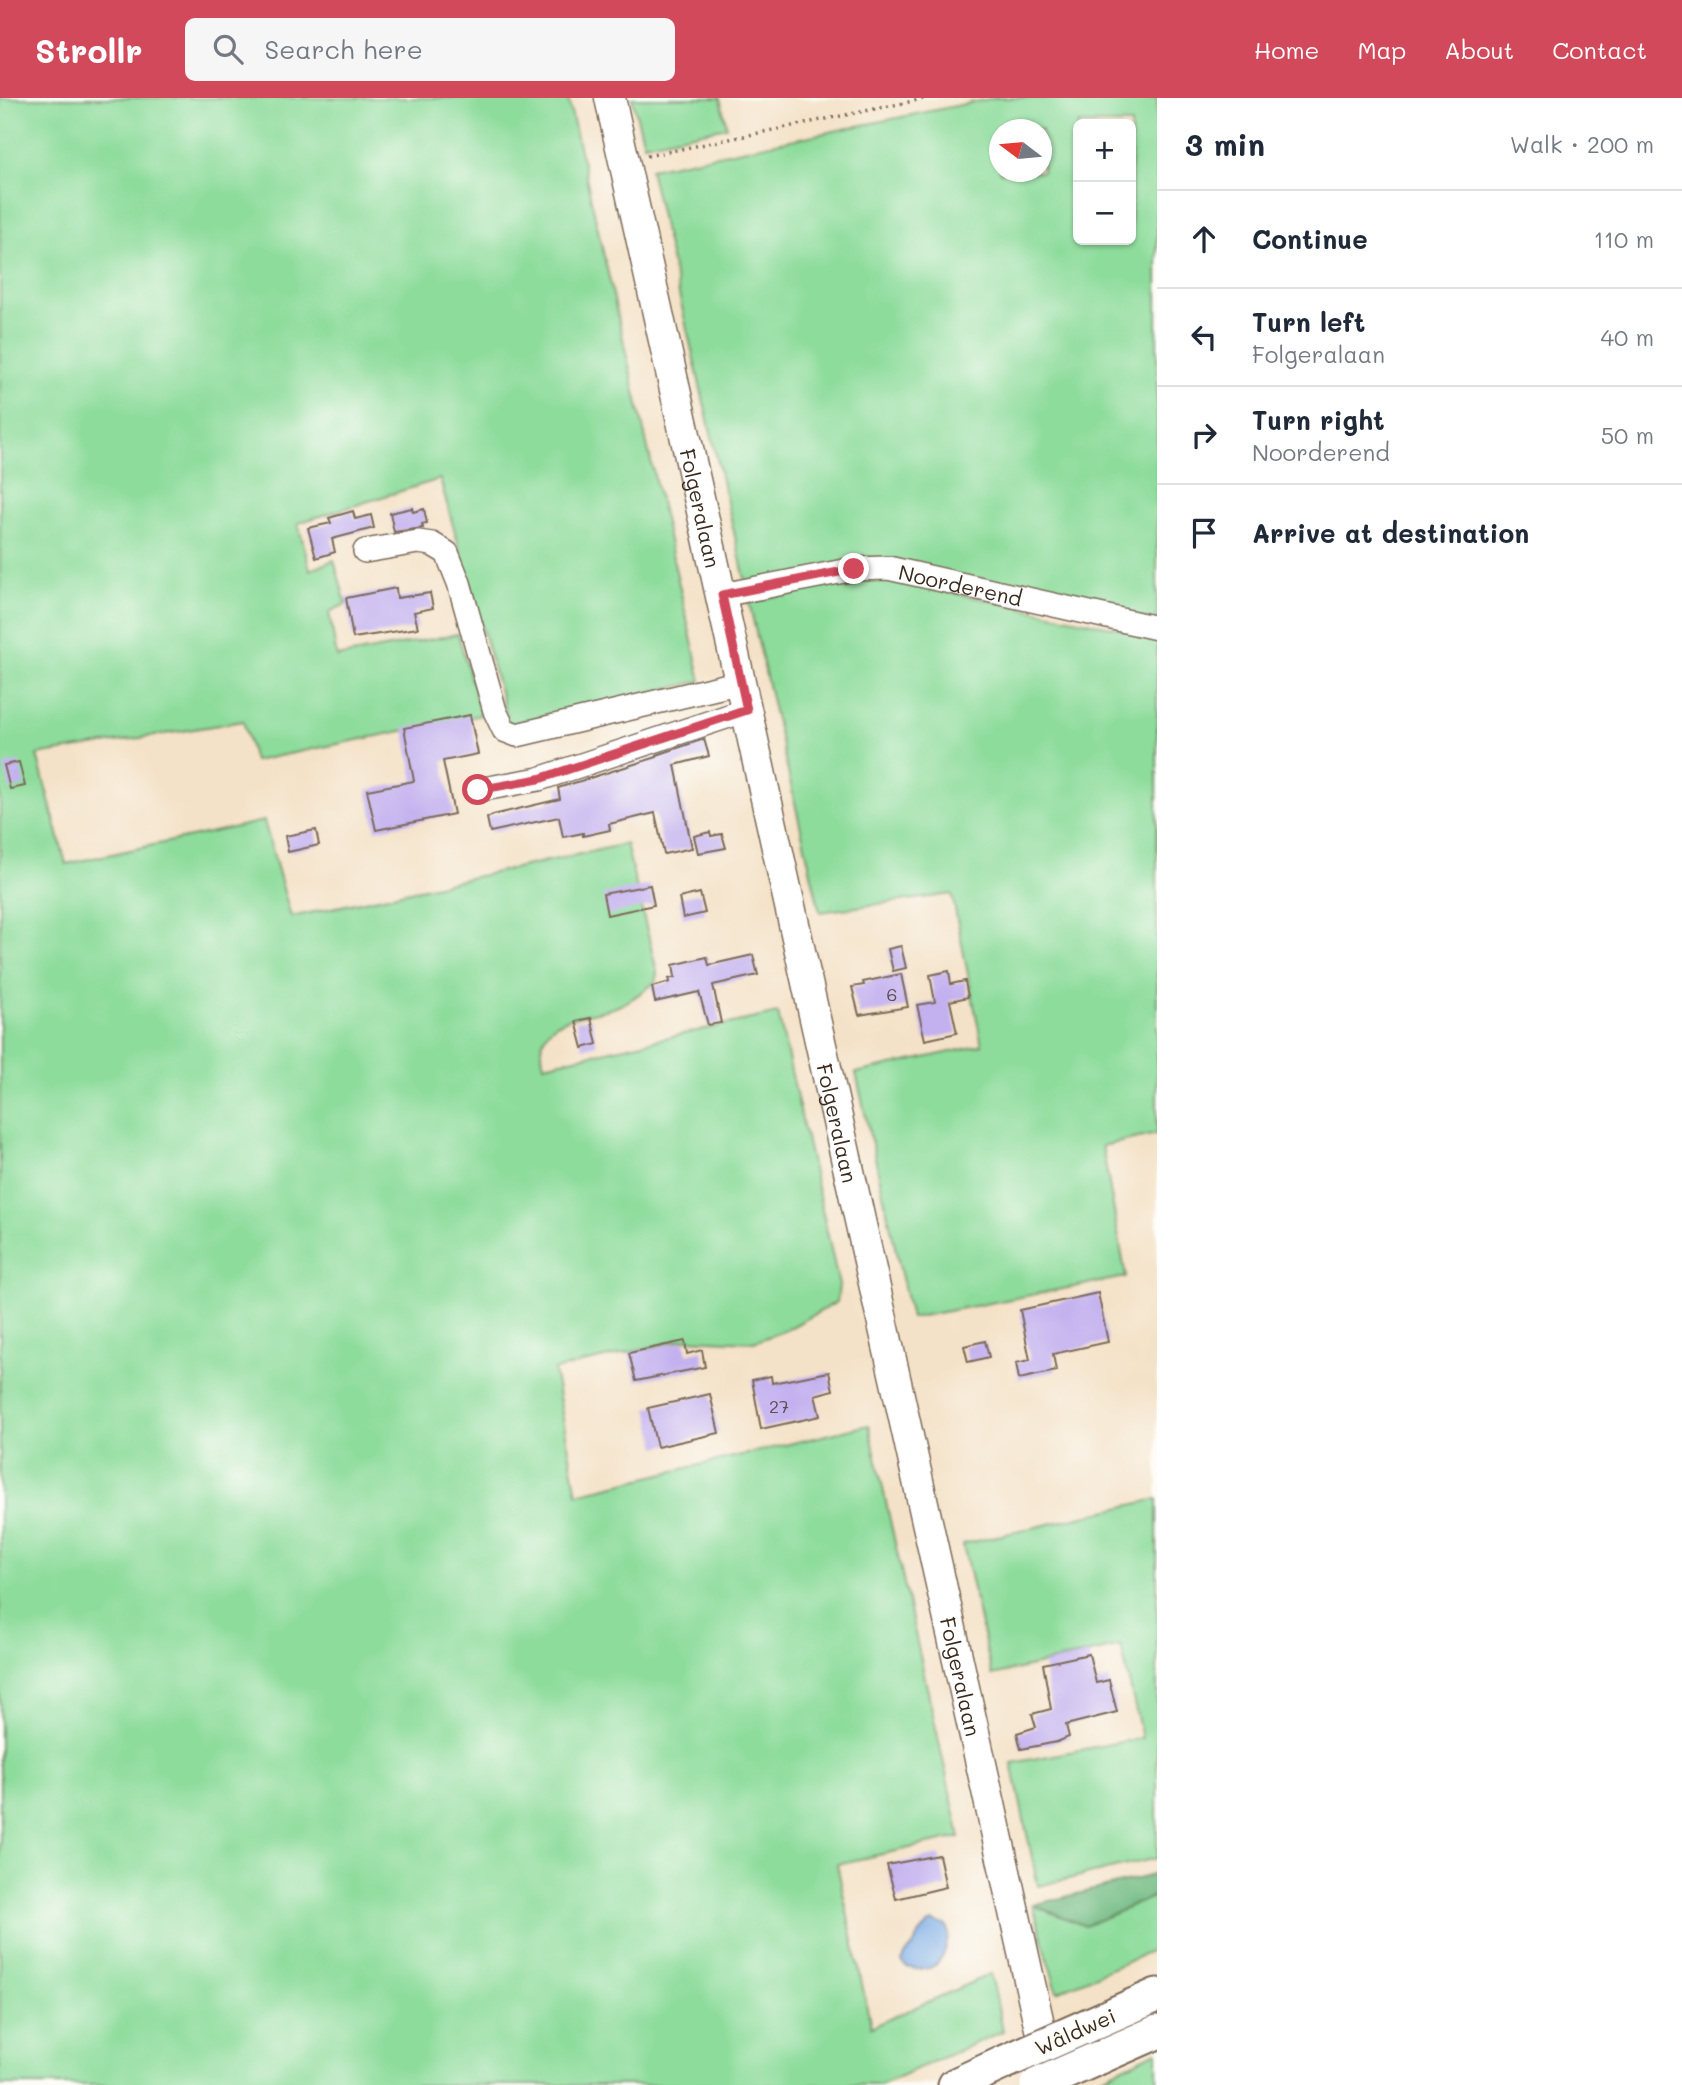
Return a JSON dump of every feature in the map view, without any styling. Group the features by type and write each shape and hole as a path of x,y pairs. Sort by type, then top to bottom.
{"highway":[{"name":"Wâldwei","path":"954,2085 1157,1995"},
{"name":"Wâldwei","path":"1037,2085 1157,2032"}],"main road":[{"name":"Folgeralaan","path":"610,98 1052,2085"}],"street":[{"path":"365,551 418,542 432,544 447,553 459,583 495,711 504,730 517,735 744,696"},
{"name":"Noorderend","path":"722,595 854,569 888,568 1157,628"},
{"path":"478,790 539,779 744,696"}],"path":[{"path":"624,161 928,98"}],"green space":[{"path":"0,98 568,98 701,681 509,724 440,479 298,523 310,570 334,560 346,604 329,612 337,657 458,634 481,715 254,761 243,721 37,755 66,864 264,821 291,917 626,844 657,972 656,981 619,1006 573,1017 551,1028 545,1036 542,1049 544,1065 778,1013 839,1285 837,1302 786,1330 754,1342 685,1339 554,1370 577,1494 869,1425 960,1837 837,1864 871,2027 991,1974 1003,2031 880,2085 0,2085"},
{"path":"632,98 720,98 727,127 644,144"},
{"path":"994,98 1157,98 1157,621 881,560 746,584 650,169"},
{"path":"871,575 1157,637 1157,1134 1102,1146 1126,1277 911,1318 856,1073 982,1045 952,894 820,912 749,602"},
{"path":"1157,1499 1157,1858 1038,1886 1012,1763 1142,1738 1121,1646 992,1675 963,1544"},
{"path":"1157,1874 1157,1895 1085,1926 1033,1905"},
{"path":"1157,1895 1157,1949 1057,1992 1033,1905 1085,1926"},
{"path":"1157,2051 1157,2085 1085,2085"}],"water":[{"path":"932,1922 946,1925 948,1935 941,1958 927,1969 906,1967 902,1961 904,1956 922,1930"}],"building":[{"path":"412,508 413,512 424,509 427,523 422,524 423,528 394,532 390,513"},
{"path":"353,511 355,519 371,515 374,528 332,539 335,552 316,558 308,528 331,523 329,518"},
{"path":"396,588 397,598 430,593 433,608 414,612 418,628 353,638 346,598"},
{"path":"470,715 478,754 443,761 454,814 376,830 367,790 414,781 404,728"},
{"path":"704,739 709,756 675,765 692,848 664,854 655,813 609,824 610,830 583,836 583,833 563,837 559,817 490,832 487,818 493,815 560,799 558,788 657,757"},
{"path":"19,762 25,786 10,789 4,765"},
{"path":"316,830 319,845 288,852 285,836"},
{"path":"710,832 711,836 722,834 726,848 698,853 694,836"},
{"path":"650,885 654,905 607,915 603,894"},
{"path":"700,893 705,913 683,918 679,898"},
{"path":"901,946 906,968 893,971 888,949"},
{"path":"753,955 758,975 713,985 721,1023 708,1025 699,992 655,1002 652,987 670,982 669,979 675,977 673,965 707,957 709,965"},
{"path":"949,971 951,984 965,981 968,997 950,1001 957,1033 925,1040 917,1005 935,1002 930,975"},
{"path":"901,974 908,1007 859,1015 852,987"},
{"path":"591,1018 597,1044 583,1048 576,1021"},
{"path":"1098,1293 1108,1342 1053,1354 1056,1371 1019,1379 1016,1363 1030,1360 1020,1310"},
{"path":"685,1341 687,1354 702,1350 705,1367 636,1381 629,1353"},
{"path":"985,1341 989,1357 968,1362 964,1346"},
{"path":"829,1372 833,1390 815,1395 820,1416 761,1429 752,1380 771,1376 772,1383"},
{"path":"710,1394 719,1433 657,1447 648,1408"},
{"path":"1089,1654 1096,1683 1109,1680 1117,1712 1066,1725 1069,1737 1057,1742 1021,1749 1017,1733 1036,1727 1032,1714 1051,1709 1043,1664"},
{"path":"939,1855 946,1887 896,1899 887,1865"}],"route":[{"path":"478,790 539,779 747,710 722,595 854,569"}]}
